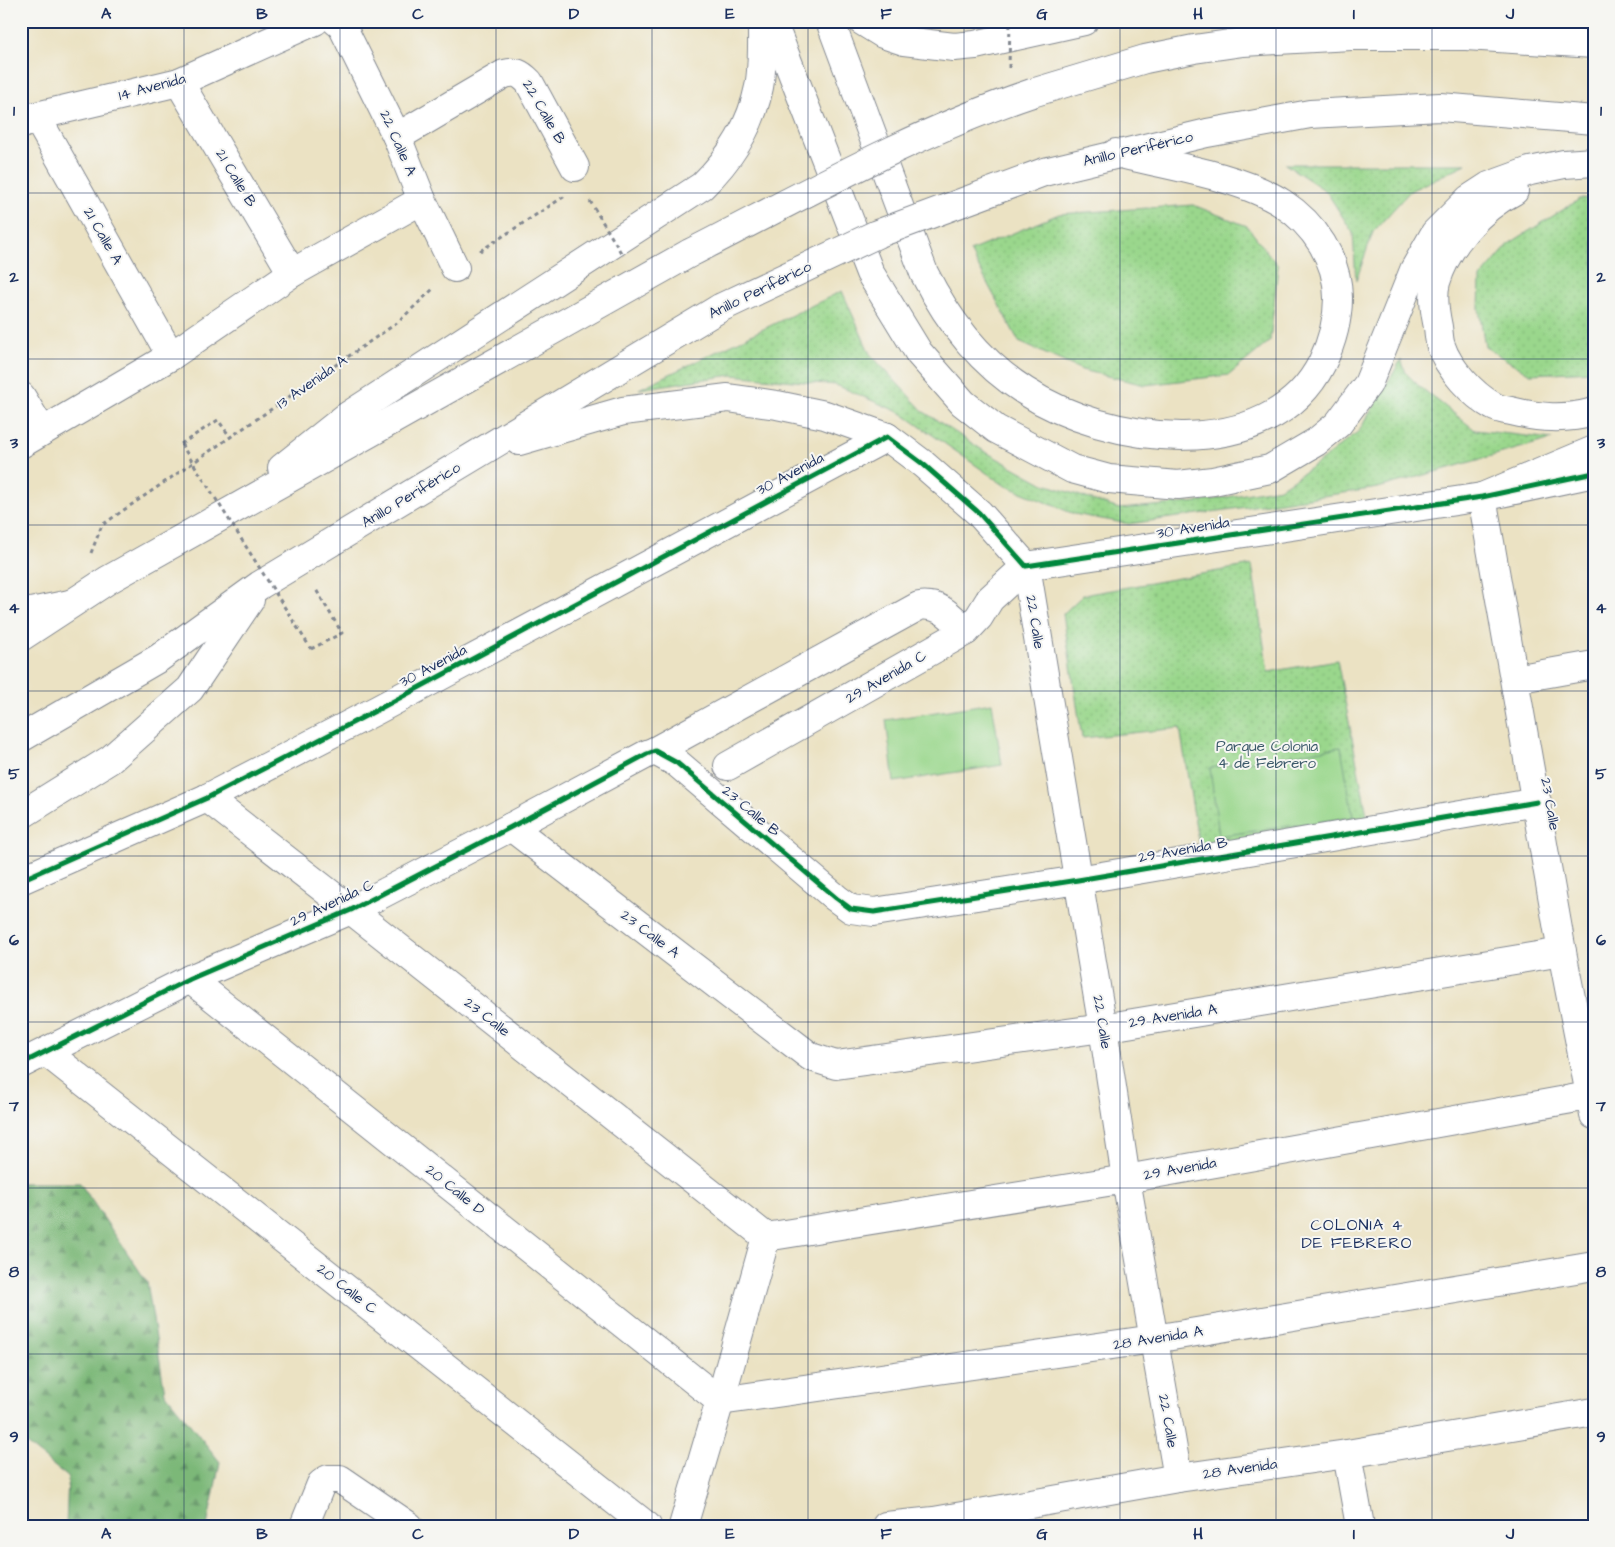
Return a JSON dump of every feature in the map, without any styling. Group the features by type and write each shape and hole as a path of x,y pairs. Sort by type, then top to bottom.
{"main road":[{"name":"22 Calle A","path":"336,21 342,26 398,137 422,200 455,268"},
{"path":"232,510 346,416 702,186 719,170 734,149 744,132 753,108 759,86 762,21"},
{"path":"772,21 870,273 919,353 963,403 996,429 1072,468 1109,479 1178,485 1213,481 1270,468 1316,442 1338,424 1368,384 1414,270 1435,233 1469,198 1489,186 1530,171 1564,164 1594,162"},
{"path":"830,21 924,273 936,298 952,322 972,347 994,368 1024,391 1052,406 1091,422 1126,430 1196,436 1228,432 1257,422 1281,408 1302,393 1317,373 1332,339 1338,312 1338,291 1335,270 1324,247 1312,229 1299,215 1267,195 1214,176 1116,153"},
{"path":"862,21 884,34 904,41 954,47 975,45 1084,21"},
{"path":"1510,21 1584,44"},
{"name":"14 Avenida","path":"28,121 179,82 311,23"},
{"path":"21,636 108,580 690,253 864,164 988,107 1145,59 1243,42 1351,36 1466,36 1584,44"},
{"name":"22 Calle B","path":"398,137 504,74 521,73 529,82 575,167"},
{"name":"21 Calle B","path":"179,82 292,273"},
{"name":"Anillo Periférico","path":"21,738 159,658 260,585 720,308 878,234 1044,172 1116,153 1207,133 1301,116 1440,107 1594,120"},
{"name":"21 Calle A","path":"28,121 171,356"},
{"path":"1564,164 1500,198 1467,226 1443,264 1436,284 1434,305 1441,346 1450,365 1477,395 1488,403 1494,407 1536,417 1563,418 1594,412"},
{"path":"21,396 32,438 171,356 292,273 422,200"},
{"path":"484,451 623,411 728,398 777,405 825,415 887,437 923,464 979,513 1026,566"},
{"name":"30 Avenida","path":"21,880 207,798 394,701 887,437"},
{"path":"1482,497 1594,450"},
{"name":"30 Avenida","path":"1026,566 1482,497 1594,473"},
{"name":"23 Calle","path":"1482,497 1562,952 1592,1102"},
{"name":"29 Avenida C","path":"728,766 966,631 979,617 990,599 1026,566"},
{"name":"22 Calle","path":"1026,566 1103,1028 1126,1179 1178,1478"},
{"path":"21,815 111,759 190,689 260,585"},
{"path":"21,614 70,604"},
{"name":"29 Avenida C","path":"21,1064 190,979 351,910 511,827 919,606 939,607 966,631"},
{"path":"1515,679 1594,665"},
{"name":"23 Calle B","path":"651,752 677,763 836,898"},
{"name":"23 Calle","path":"207,798 766,1237"},
{"name":"29 Avenida B","path":"836,898 851,909 874,912 1078,880 1536,802"},
{"name":"23 Calle A","path":"511,827 790,1040"},
{"name":"29 Avenida A","path":"790,1040 811,1057 836,1065 1103,1028 1562,952"},
{"name":"20 Calle D","path":"190,979 720,1401"},
{"name":"20 Calle C","path":"46,1052 647,1526"},
{"name":"29 Avenida","path":"766,1237 1592,1102"},
{"path":"683,1526 766,1237"},
{"name":"28 Avenida A","path":"720,1401 1154,1339 1594,1266"},
{"name":"28 Avenida","path":"886,1526 934,1523 1178,1478 1347,1454 1594,1412"},
{"path":"1347,1454 1360,1526"},
{"path":"304,1526 321,1484 328,1479 340,1479 409,1526"}],"path":[{"path":"590,201 623,256"},
{"path":"231,438 218,420 181,444 311,649 342,633 298,562"}],"green space":[{"path":"1285,164 1466,164 1410,191 1373,232 1356,281 1353,233 1326,191"},
{"path":"1594,197 1594,371 1530,374 1485,347 1479,309 1480,278 1510,243 1580,199"},
{"path":"1193,205 1247,226 1278,266 1270,341 1229,375 1145,385 1082,370 1019,342 970,251 1059,214"},
{"path":"842,291 870,354 924,412 984,451 1042,483 1119,509 1198,502 1280,488 1318,463 1359,431 1401,360 1406,373 1419,386 1475,430 1552,439 1378,488 1129,524 1074,514 1004,485 901,413 836,385 732,375 639,389"},
{"name":"Parque Colonia 4 de Febrero","path":"1252,565 1268,672 1337,660 1368,820 1199,847 1180,728 1082,738 1063,614 1083,595"},
{"path":"992,703 1002,765 894,782 886,720"},
{"path":"1341,747 1353,817 1219,836 1210,768"},
{"path":"21,1183 80,1183 147,1282 165,1393 220,1462 207,1526 66,1526 68,1477 21,1440"}],"cycle path":[{"path":"21,880 207,798 377,710 887,437 923,464 979,513 1026,566 1482,497 1594,473"},
{"path":"21,1064 190,979 351,910 655,751 677,763 836,898 851,909 874,912 1078,880 1537,802"}],"district":[{"name":"COLONIA 4 DE FEBRERO","path":"1357,1234"}]}
